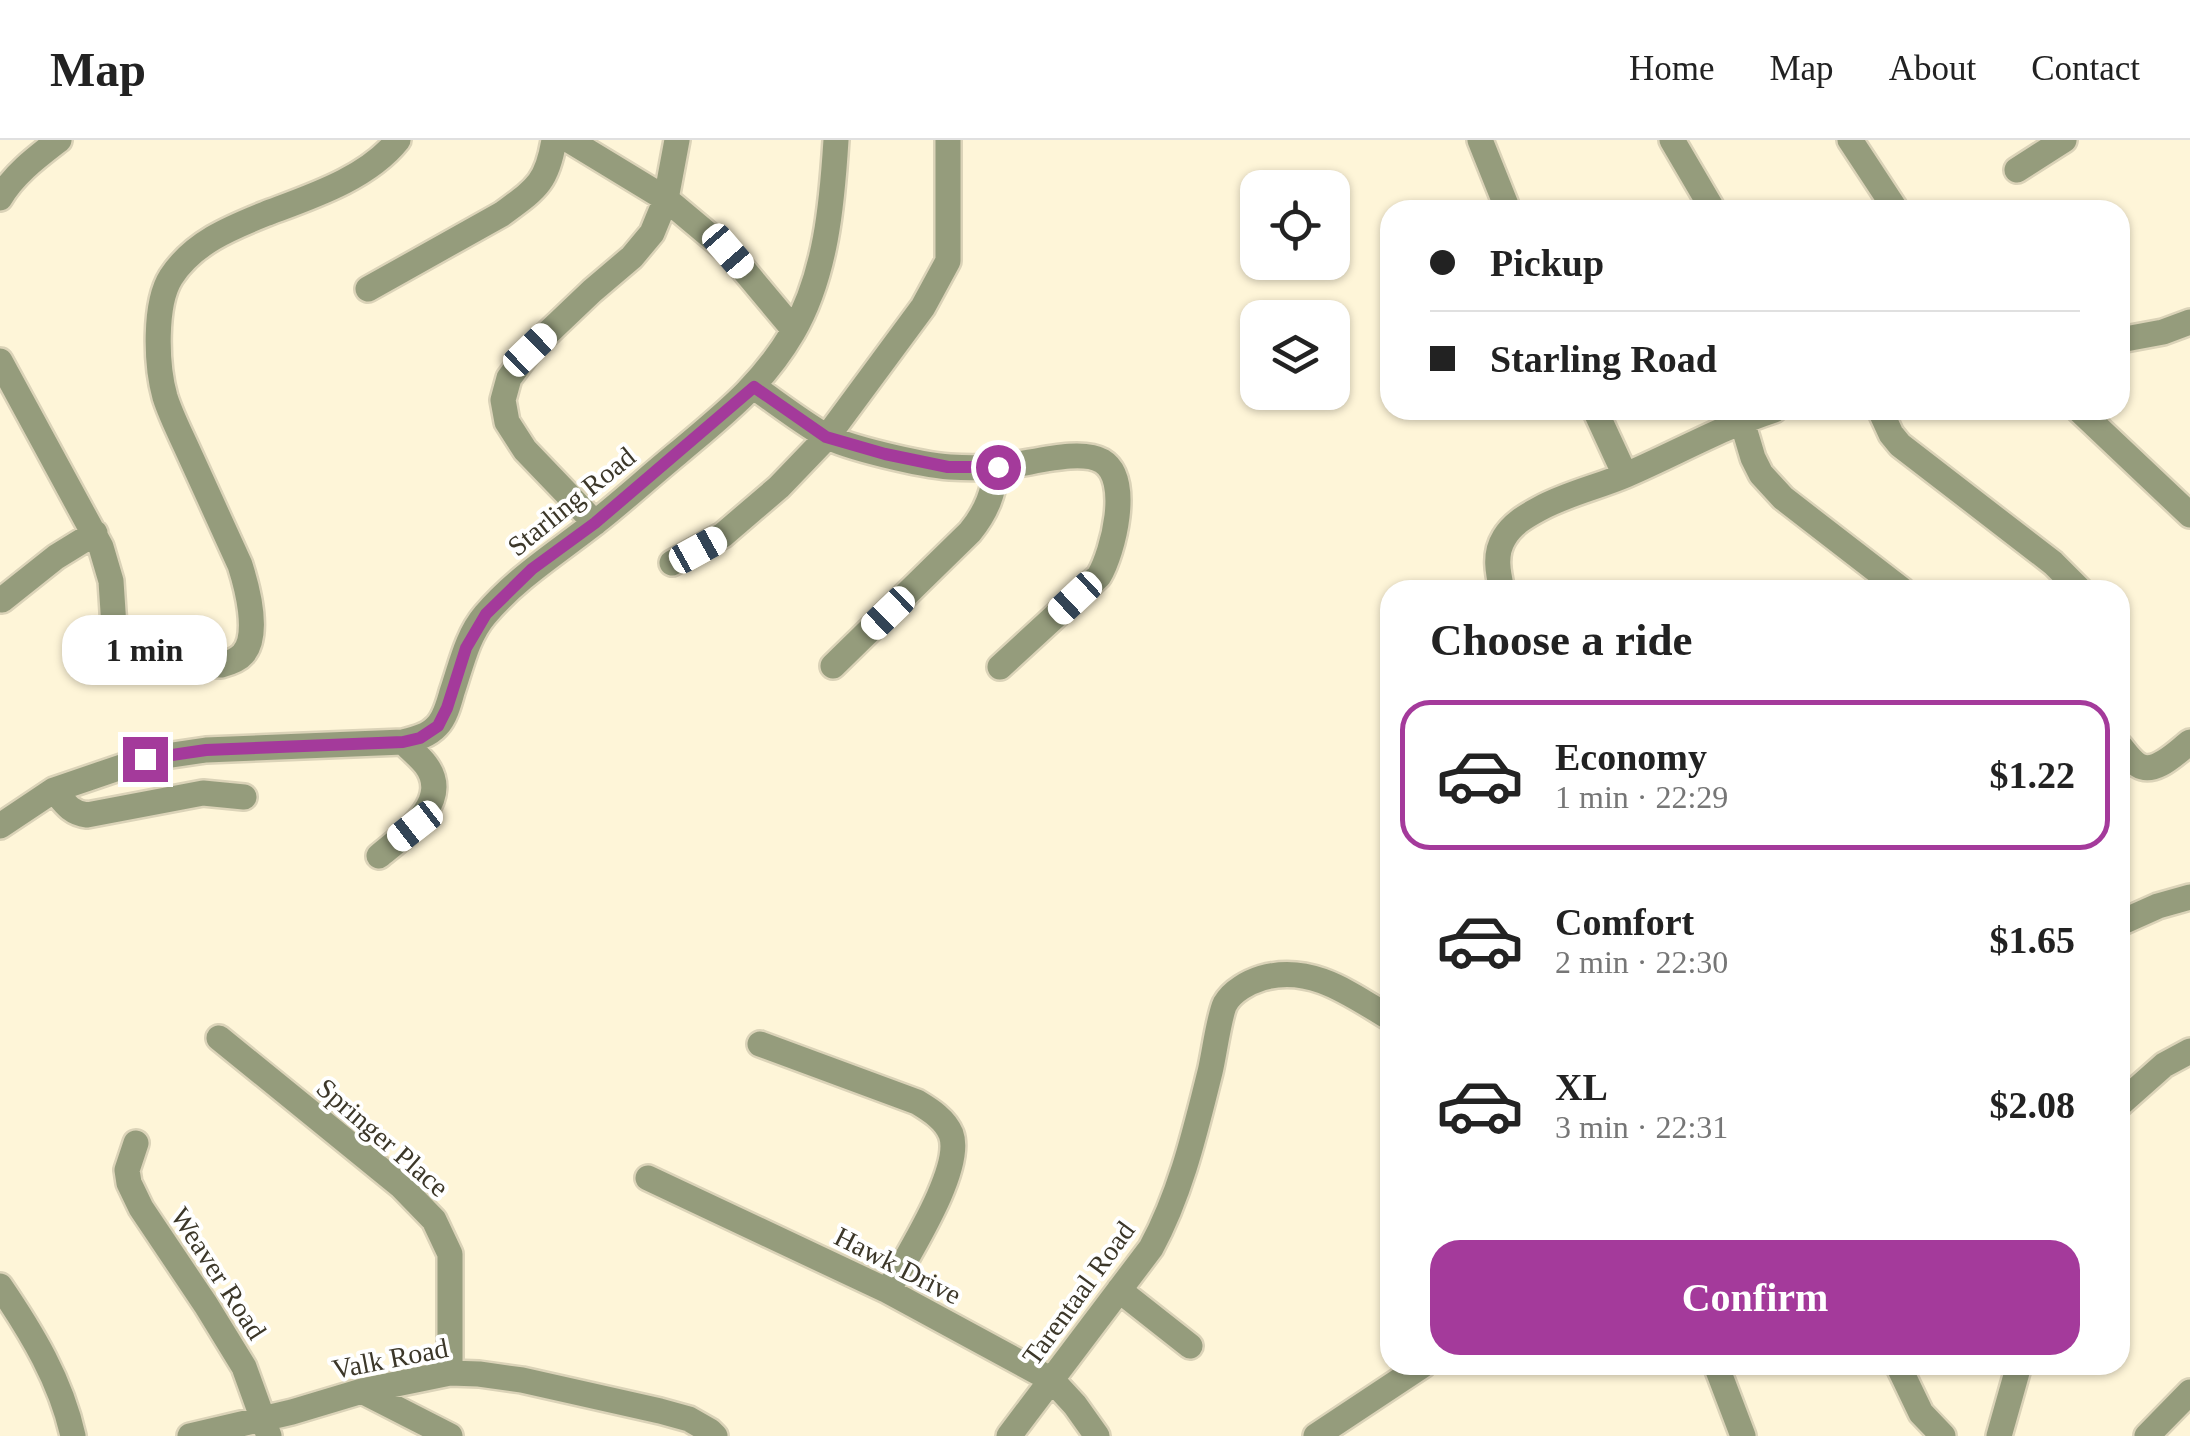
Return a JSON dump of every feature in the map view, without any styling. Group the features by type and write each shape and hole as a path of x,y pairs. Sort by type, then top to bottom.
{"street":[{"path":"0,198 27,166 59,140"},
{"path":"4,379 95,533 111,581 118,659 222,665 240,657 250,639 248,592 240,565 165,396 160,360 162,296 172,275 210,239 321,192 380,158 398,140"},
{"path":"368,289 519,202 544,178 554,140"},
{"path":"569,140 666,200 728,251 794,330"},
{"path":"595,523 526,450 507,422 503,400 508,378 530,350 632,258 652,233 666,200 677,140"},
{"name":"Starling Road","path":"403,742 420,738 438,726 466,648 486,614 532,569 595,523 754,387 794,330 812,286 831,212 836,140"},
{"path":"672,564 723,536 779,488 826,437 923,307 948,261 948,140"},
{"path":"1480,140 1504,200"},
{"path":"1672,140 1707,200"},
{"path":"1850,140 1889,200"},
{"path":"2016,170 2064,140"},
{"path":"2130,338 2190,322"},
{"path":"754,387 826,437 885,454 948,467 998,467 1083,455 1108,466 1118,493 1112,546 1100,576 1000,667"},
{"path":"1600,420 1625,475"},
{"path":"1500,580 1499,550 1504,536 1517,522 1542,507 1625,475 1745,420"},
{"path":"1884,420 1900,445 2053,562 2070,580"},
{"path":"2089,420 2190,516"},
{"path":"1742,421 1761,474 1783,498 1889,580"},
{"path":"833,666 970,532 991,500 998,467"},
{"path":"2,600 56,556 95,533"},
{"path":"0,826 54,790 145,759 206,750 403,742 427,766 433,780 430,800 426,814 379,856"},
{"path":"2130,757 2146,768 2158,765 2190,742"},
{"path":"54,790 69,808 86,814 203,793 244,797"},
{"path":"2130,919 2190,898"},
{"name":"Tarentaal Road","path":"1009,1436 1151,1248 1164,1224 1179,1189 1225,1004 1242,986 1282,972 1338,986 1380,1012"},
{"name":"Springer Place","path":"219,1038 401,1186 434,1220 450,1254 450,1372"},
{"path":"760,1044 917,1102 936,1114 951,1132 954,1154 947,1180 888,1291"},
{"path":"2130,1095 2164,1064 2190,1051"},
{"name":"Weaver Road","path":"136,1144 127,1170 128,1183 140,1208 244,1367 266,1427"},
{"name":"Hawk Drive","path":"648,1178 888,1291 1052,1380 1097,1436"},
{"path":"0,1286 25,1322 56,1380 73,1436"},
{"path":"1119,1290 1190,1346"},
{"name":"Valk Road","path":"190,1436 266,1427 292,1412 362,1390 450,1372 522,1380 660,1412 688,1419 715,1436"},
{"path":"1316,1436 1408,1375"},
{"path":"1720,1375 1744,1436"},
{"path":"1903,1375 1922,1413 1943,1436"},
{"path":"1999,1436 2016,1375"},
{"path":"362,1390 450,1436"},
{"path":"2148,1436 2190,1392"}],"route":[{"path":"145,759 206,750 403,742 420,738 438,726 466,648 486,614 532,569 595,523 754,387 826,437 948,467 998,467"}]}
